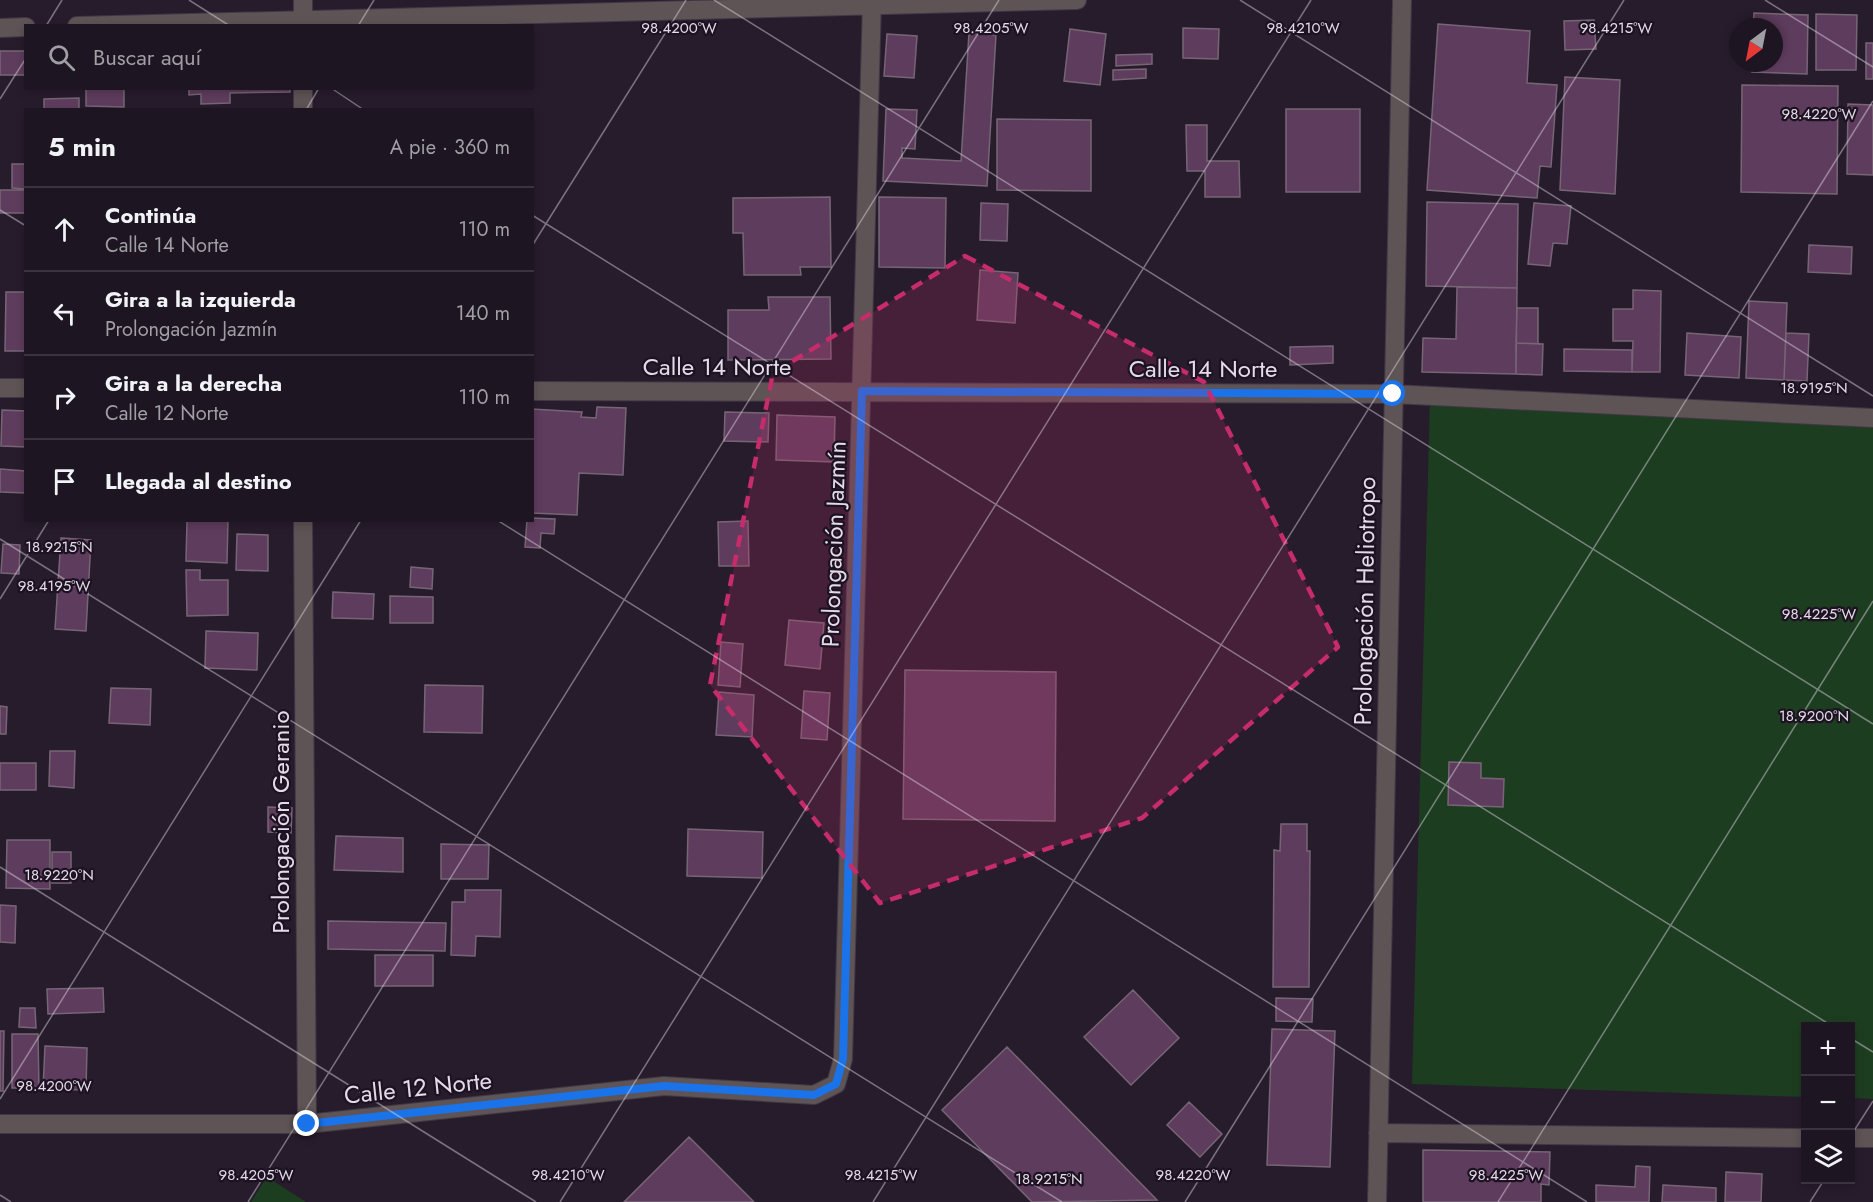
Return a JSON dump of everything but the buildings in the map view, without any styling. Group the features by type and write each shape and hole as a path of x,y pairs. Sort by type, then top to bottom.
{"street":[{"path":"303,0 303,22"},
{"path":"190,24 872,3 1077,0"},
{"name":"Prolongación Heliotropo","path":"1377,1202 1402,0"},
{"name":"Prolongación Jazmín","path":"836,1084 843,1059 872,3"},
{"path":"0,28 24,27"},
{"path":"303,90 303,108"},
{"path":"0,388 24,388"},
{"name":"Calle 14 Norte","path":"534,391 1393,394 1873,418"},
{"name":"Prolongación Geranio","path":"303,522 307,1124"},
{"name":"Calle 12 Norte","path":"0,1124 307,1124 664,1086 814,1095 836,1084"},
{"path":"1378,1133 1801,1138"},
{"path":"1855,1138 1873,1138"}],"highlighted area":[{"path":"965,256 1204,382 1338,647 1142,818 880,903 710,685 773,373"}],"green space":[{"path":"1430,399 1873,423 1873,1099 1855,1098 1855,1022 1801,1022 1801,1097 1412,1084"},
{"path":"267,1177 306,1202 251,1202"}],"route":[{"path":"307,1124 664,1086 814,1095 836,1084 843,1059 862,391 1393,394"}]}
